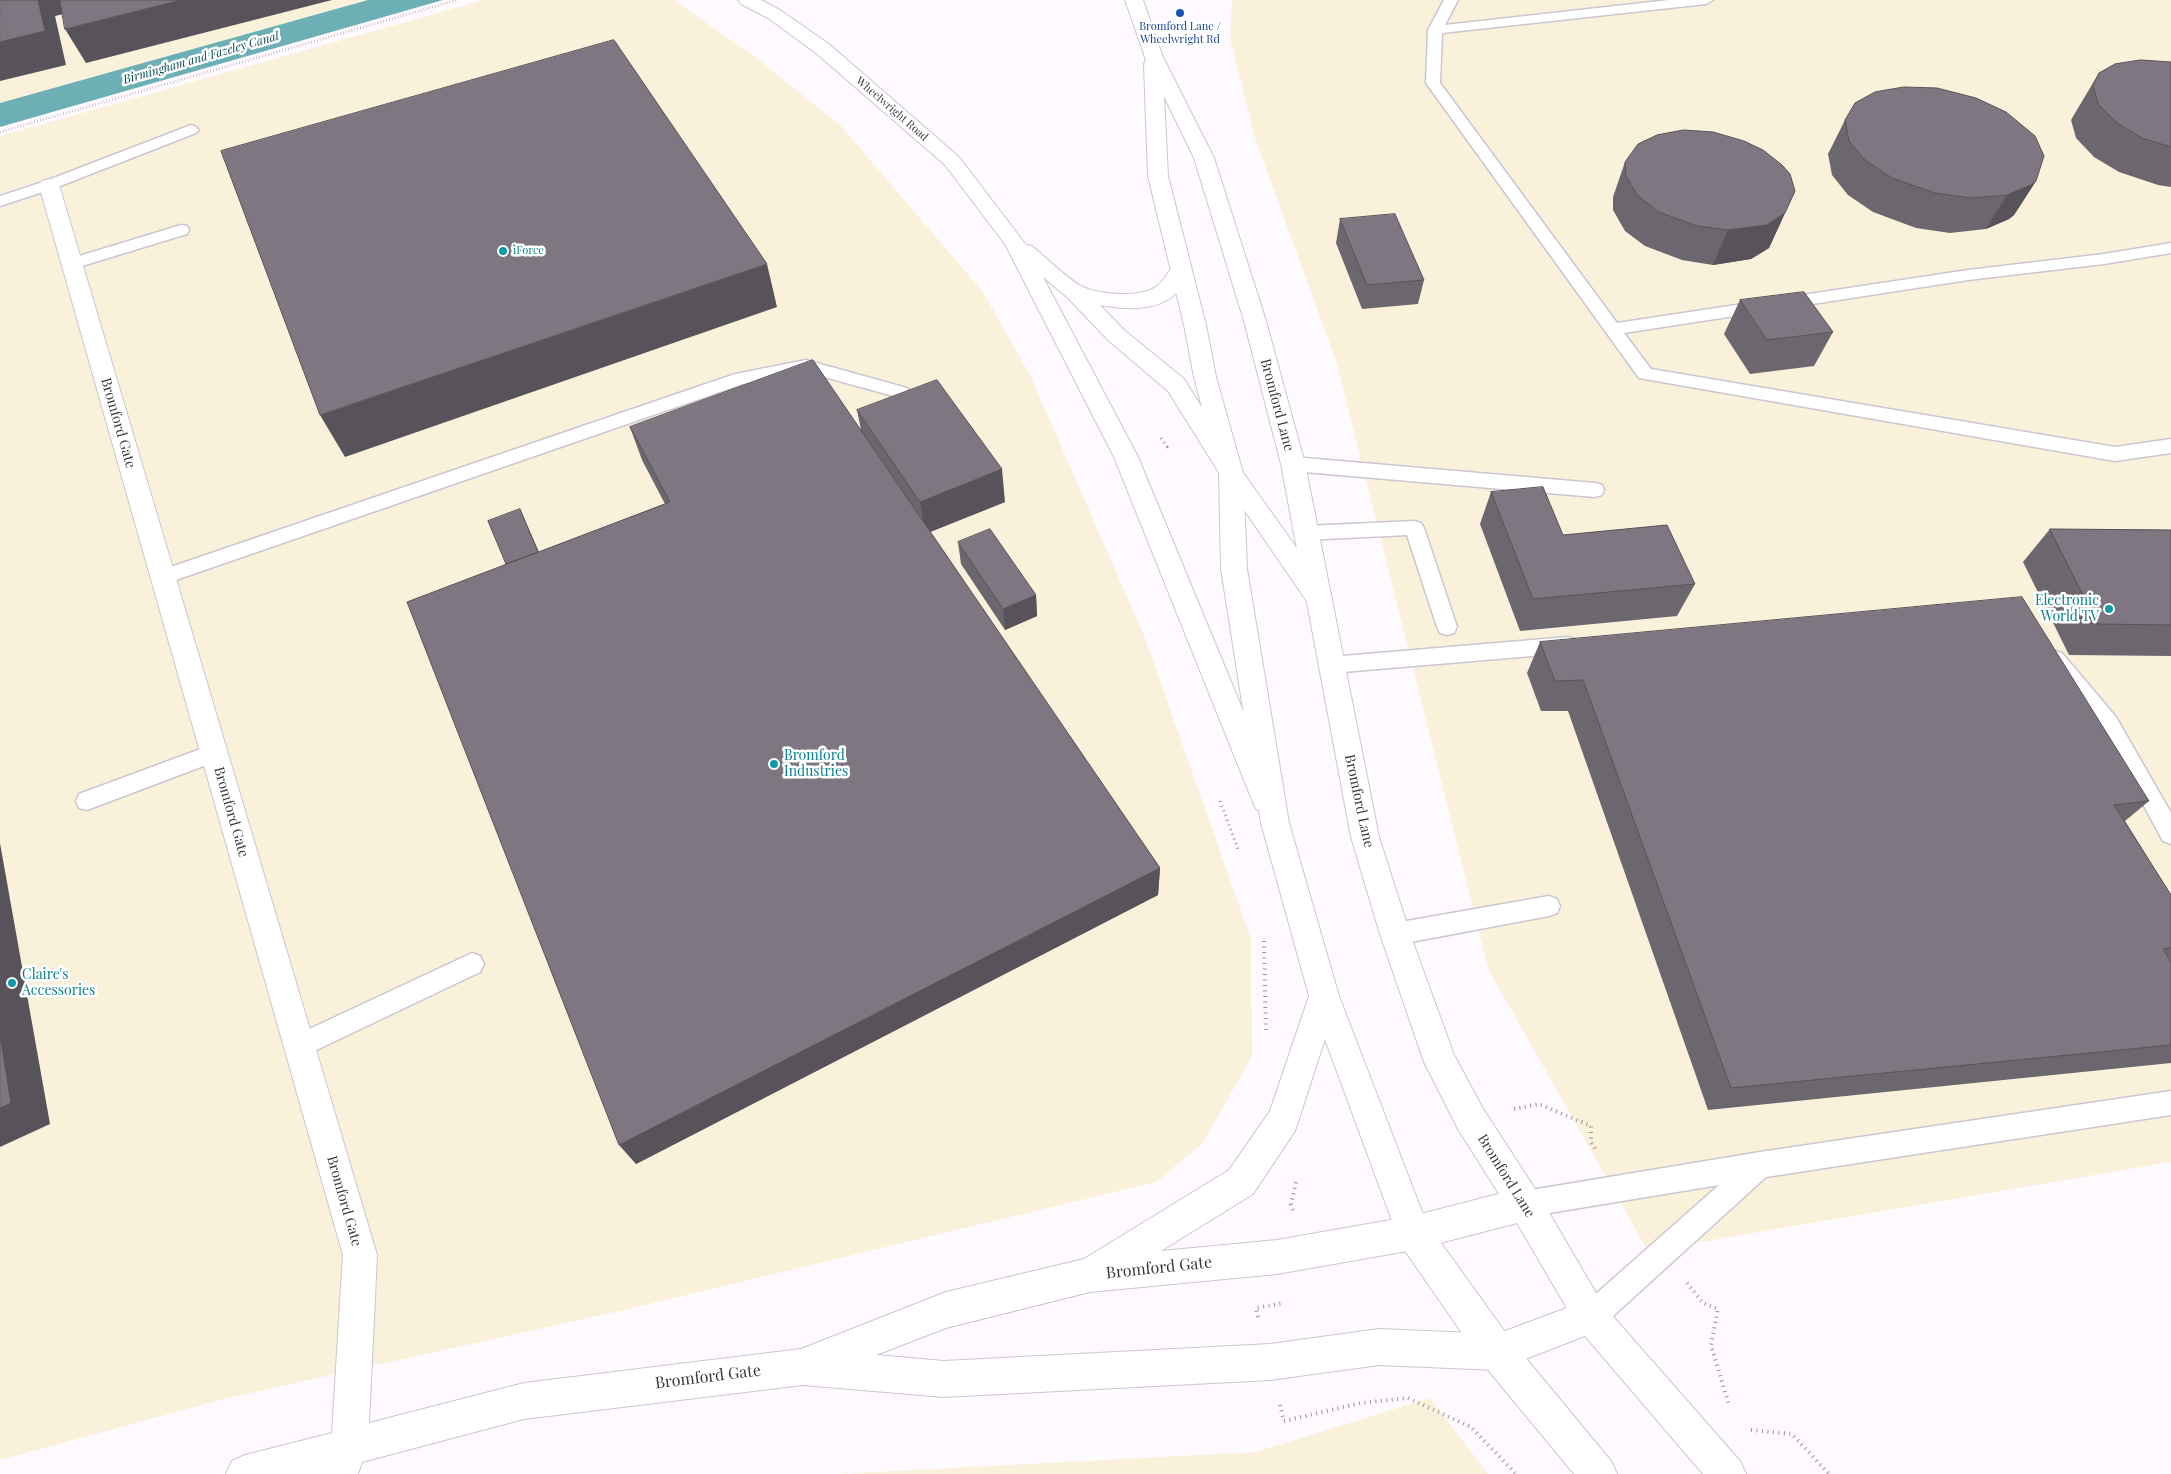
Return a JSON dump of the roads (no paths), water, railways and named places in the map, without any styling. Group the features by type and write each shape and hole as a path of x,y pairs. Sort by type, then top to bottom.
{"street":[{"name":"Wheelwright Road","path":"747,0 774,14 823,49 952,161 1014,242"},
{"name":"Bromford Lane","path":"1134,0 1153,55 1204,158 1255,321 1293,464 1365,837 1395,934 1440,1062 1470,1118 1591,1317 1727,1474"},
{"name":"Bromford Lane","path":"1153,55 1158,176 1195,325 1205,377 1231,473 1234,569 1275,823 1324,996 1413,1233 1497,1352 1598,1474"},
{"name":"Bromford Gate","path":"49,186 360,1255 344,1460"},
{"path":"1014,242 1076,294 1116,335 1176,385 1231,473 1319,599"},
{"path":"1014,242 1126,457 1275,823"},
{"path":"1076,294 1117,300 1144,301 1164,292 1181,270"},
{"path":"1090,1275 1241,1182 1283,1120 1324,996"},
{"name":"Bromford Gate","path":"803,1367 946,1310 1090,1275 1277,1257 1413,1233 1524,1204"},
{"path":"1497,1352 1591,1317"},
{"name":"Bromford Gate","path":"245,1474 344,1460 524,1401 803,1367 944,1379 1270,1362 1379,1347 1497,1352"}],"lane":[{"path":"1451,0 1434,30 1433,83 1645,374 2115,454 2171,446"},
{"path":"1434,30 1706,0"},
{"path":"0,201 49,186 192,130"},
{"path":"72,264 181,230"},
{"path":"1612,329 1968,275 2104,259 2171,248"},
{"path":"163,577 741,378 806,366 901,392"},
{"path":"1293,464 1595,490"},
{"path":"1306,533 1414,528 1447,627"},
{"path":"1331,664 1586,644"},
{"path":"2043,644 2109,723 2171,834"},
{"path":"87,801 214,753"},
{"path":"1395,934 1549,906"},
{"path":"299,1046 472,964"},
{"path":"1524,1204 1761,1165 2171,1103"},
{"path":"1591,1317 1761,1165"}],"water":[{"name":"Birmingham and Fazeley Canal","path":"368,0 443,0 0,127 0,103"}],"place":[{"name":"Bromford Lane / Wheelwright Rd","path":"1180,13"},
{"name":"iForce","path":"503,251"},
{"name":"Electronic World TV","path":"2109,609"},
{"name":"Bromford Industries","path":"774,764"},
{"name":"Claire's Accessories","path":"12,983"}]}
